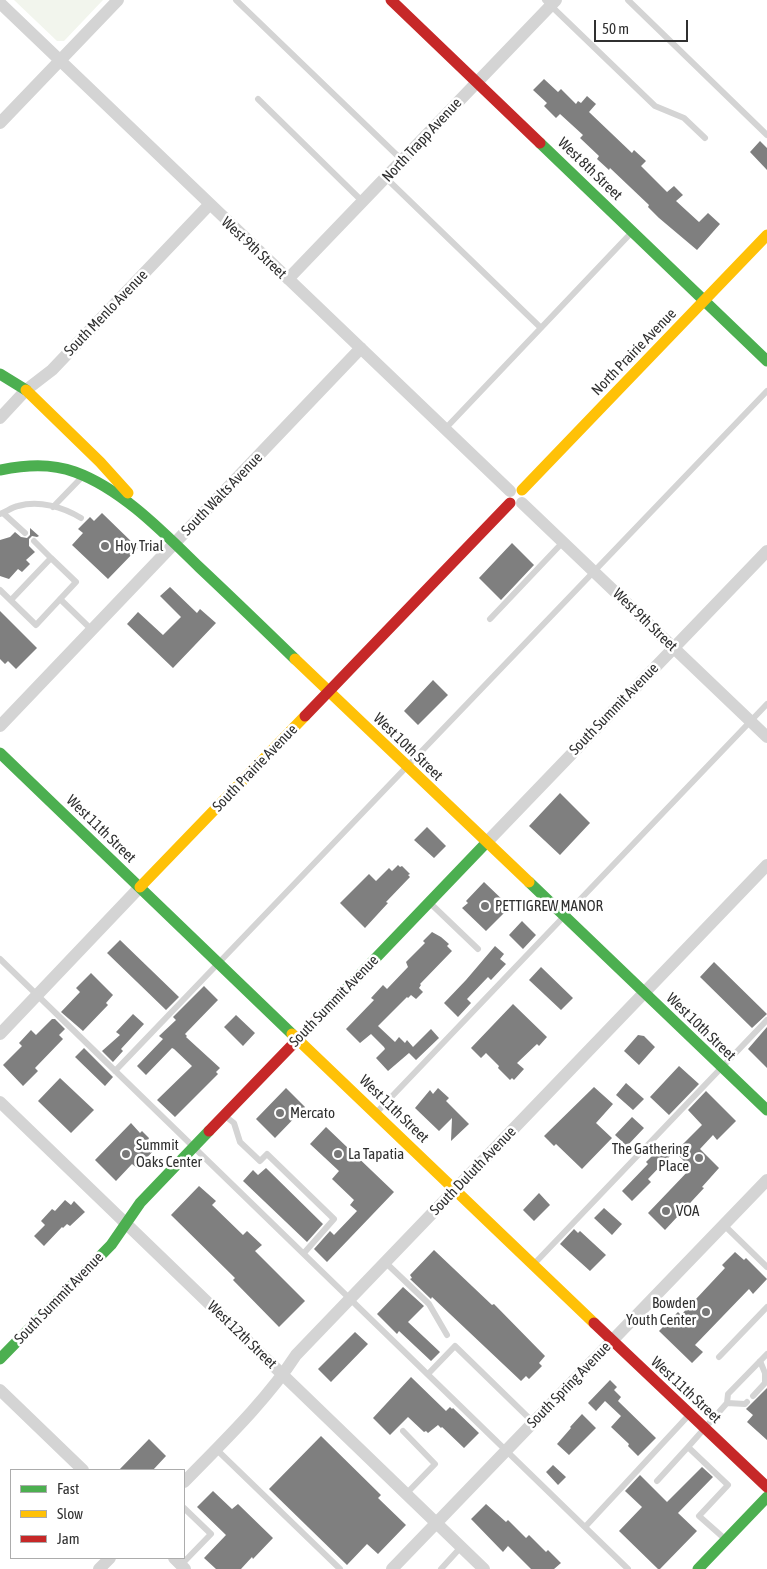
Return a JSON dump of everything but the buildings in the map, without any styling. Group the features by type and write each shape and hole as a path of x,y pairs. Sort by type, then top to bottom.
{"main road":[{"name":"West 8th Street","path":"391,0 767,361"},
{"name":"North Prairie Avenue","path":"516,497 767,235"},
{"path":"0,374 26,390 100,462 174,544"},
{"name":"West 10th Street","path":"0,470 23,464 53,465 84,475 106,487 126,502 174,544 767,1110"},
{"name":"South Prairie Avenue","path":"140,887 516,497"},
{"name":"West 11th Street","path":"0,753 612,1341 767,1487"},
{"name":"South Summit Avenue","path":"0,1359 111,1245 140,1203 486,843"},
{"path":"698,1569 767,1497"}],"street":[{"path":"0,123 118,0"},
{"name":"North Trapp Avenue","path":"288,279 403,161 550,2"},
{"name":"West 9th Street","path":"0,3 767,737"},
{"name":"South Menlo Avenue","path":"0,418 26,390 52,370 209,205"},
{"name":"South Walts Avenue","path":"0,726 360,348"},
{"name":"South Summit Avenue","path":"486,843 767,551"},
{"name":"South Duluth Avenue","path":"185,1481 283,1375 296,1355 767,865"},
{"name":"South Prairie Avenue","path":"0,1034 140,887"},
{"name":"West 12th Street","path":"0,1102 436,1523 478,1567"},
{"name":"South Spring Avenue","path":"392,1569 767,1180"},
{"path":"0,1390 82,1469"},
{"path":"99,1569 109,1559"}],"lane":[{"path":"236,0 403,161"},
{"path":"628,0 767,135"},
{"path":"550,2 656,106 684,118 705,138"},
{"path":"258,99 363,202"},
{"path":"386,178 541,328"},
{"path":"445,429 633,231"},
{"path":"115,1071 767,391"},
{"path":"53,507 84,475"},
{"path":"25,533 2,514 18,506 39,504 65,510 81,518"},
{"path":"0,590 36,624 76,582 34,541"},
{"path":"490,619 564,542"},
{"path":"10,600 51,558"},
{"path":"60,599 92,630"},
{"path":"376,1113 767,704"},
{"path":"429,902 478,949"},
{"path":"0,959 628,1569"},
{"path":"534,1265 767,1020"},
{"path":"224,1114 234,1123 240,1142 260,1162 268,1154 334,1219 304,1253"},
{"path":"724,1225 767,1268"},
{"path":"385,1262 429,1304 447,1335"},
{"path":"719,1357 767,1307"},
{"path":"428,1374 455,1346 533,1422"},
{"path":"657,1481 727,1403 728,1394 767,1354"},
{"path":"753,1396 765,1383 765,1373 760,1361"},
{"path":"727,1403 746,1404 748,1402"},
{"path":"585,1526 690,1414"},
{"path":"403,1431 435,1464 406,1494"},
{"path":"688,1447 728,1486 699,1516 726,1540"},
{"path":"216,1449 340,1569"},
{"path":"180,1564 211,1534 185,1509"},
{"path":"441,1569 461,1548"}],"shaded area":[{"path":"14,0 103,0 64,41 57,41"}],"traffic: fast":[{"path":"540,143 767,361"},
{"path":"0,374 26,390"},
{"path":"0,470 29,466 56,467 75,472 109,489 157,526 295,659"},
{"path":"0,753 292,1034"},
{"path":"325,1011 486,843"},
{"path":"529,882 767,1110"},
{"path":"0,1359 111,1245 140,1203 209,1131"},
{"path":"698,1569 767,1497"}],"traffic: slow":[{"path":"522,490 767,235"},
{"path":"26,390 100,462 128,493"},
{"path":"295,659 529,882"},
{"path":"140,887 305,716"},
{"path":"292,1034 594,1323"}],"traffic: jam":[{"path":"391,0 540,143"},
{"path":"305,716 510,503"},
{"path":"209,1131 325,1011"},
{"path":"594,1323 767,1487"}],"place":[{"name":"Hoy Trial","path":"105,546"},
{"name":"PETTIGREW MANOR","path":"485,906"},
{"name":"Mercato","path":"280,1113"},
{"name":"Summit Oaks Center","path":"126,1154"},
{"name":"La Tapatia","path":"338,1154"},
{"name":"The Gathering Place","path":"699,1158"},
{"name":"VOA","path":"666,1211"},
{"name":"Bowden Youth Center","path":"706,1312"}]}
